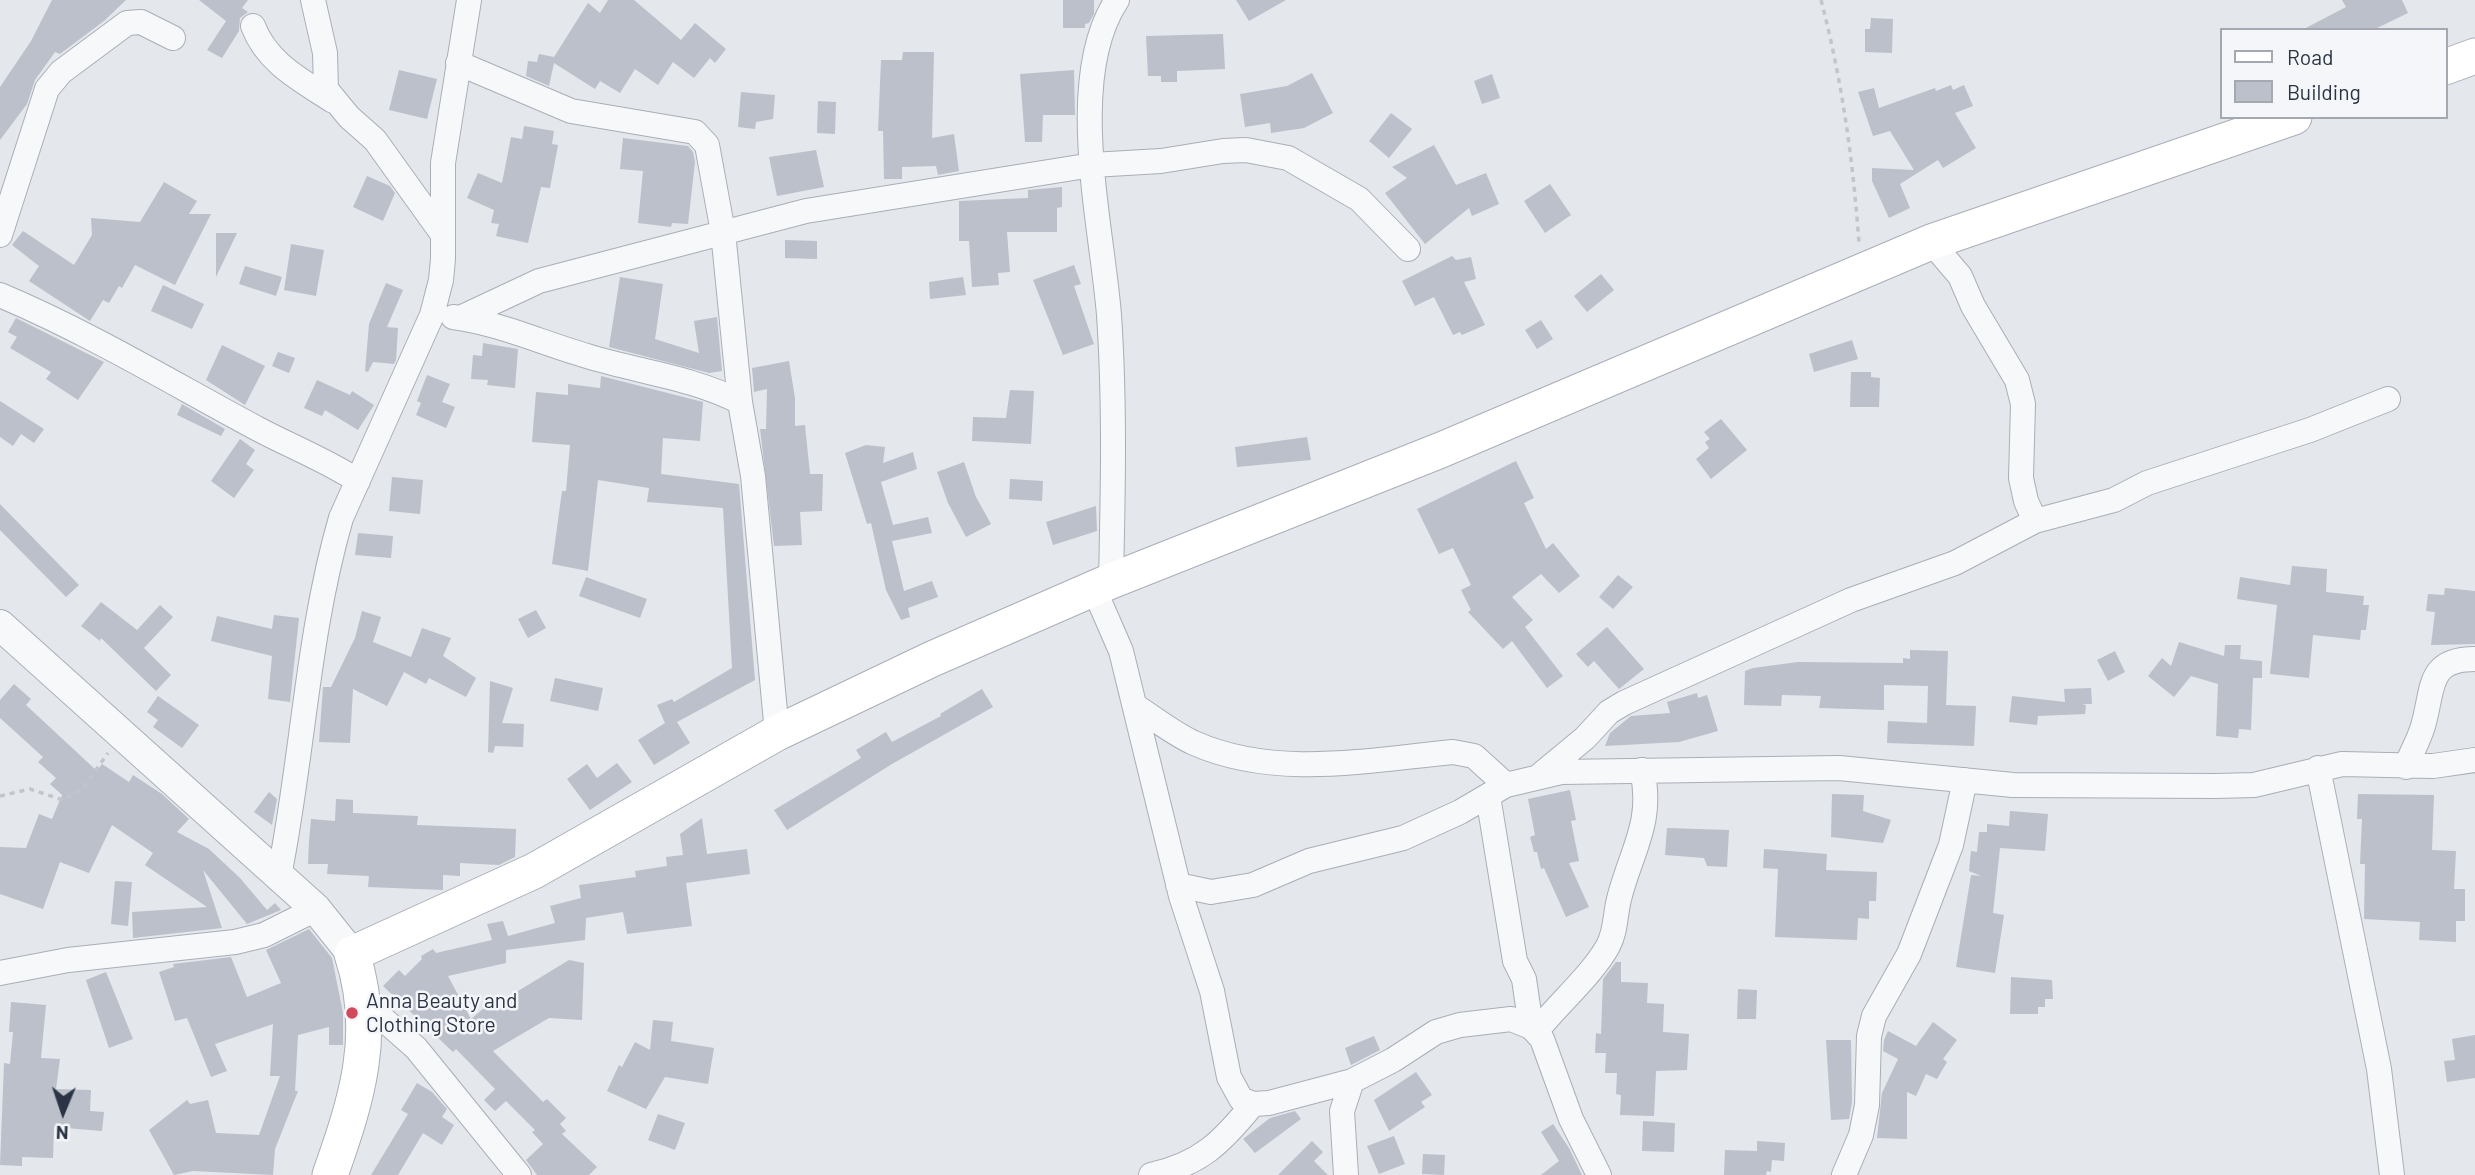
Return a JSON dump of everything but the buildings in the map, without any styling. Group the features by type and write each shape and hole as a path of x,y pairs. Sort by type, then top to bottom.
{"main road":[{"path":"2447,66 2475,57"},
{"path":"330,1175 359,1081 365,1003 352,954 534,871 777,733 932,659 1103,585 1441,450 1931,242 2288,119"}],"street":[{"path":"313,0 326,52 326,89 334,101"},
{"path":"279,876 295,798 318,612 341,518 432,315 441,281 443,163 469,0"},
{"path":"1117,0 1104,26 1094,64 1090,120 1092,165 1109,314 1114,476 1103,585 1178,885 1212,991 1232,1088 1241,1098 1253,1104 1269,1103 1352,1081 1393,1060 1436,1032 1490,1020 1511,1019 1533,1029 1542,1040 1571,1119 1599,1175"},
{"path":"0,235 17,175 51,82 127,23 141,22 173,38"},
{"path":"253,26 266,51 280,66 334,101 375,140 441,232"},
{"path":"458,63 571,111 695,132 707,145 723,232 740,402 753,476 777,733"},
{"path":"460,318 539,281 806,211 1092,165 1246,150 1288,158 1359,199 1408,250"},
{"path":"1931,242 1960,276 1973,306 2017,380 2024,404 2021,478 2026,501 2035,521"},
{"path":"0,295 78,329 260,430 330,462 358,481"},
{"path":"432,315 486,323 588,357 694,382 740,402"},
{"path":"1539,776 1585,738 1609,712 1624,703 1851,600 1955,563 2055,513 2114,500 2147,483 2310,430 2388,399"},
{"path":"0,625 316,909 352,954"},
{"path":"2406,766 2423,726 2430,690 2437,672 2445,663 2475,659"},
{"path":"1135,706 1193,743 1240,758 1303,765 1453,752 1474,756 1497,790 1515,961 1524,979 1533,1029"},
{"path":"1178,885 1211,892 1253,886 1309,861 1404,838 1497,790 1539,776 1561,772 1839,768 2013,785 2216,786 2254,785 2318,768 2363,763 2406,766 2475,761"},
{"path":"2318,768 2379,1069 2392,1175"},
{"path":"1533,1029 1608,946 1615,926 1618,901 1646,822 1648,794 1642,770"},
{"path":"1844,1175 1861,1135 1867,1105 1869,1036 1874,1016 1896,981 1914,942 1951,845 1965,780"},
{"path":"0,973 68,960 235,942 264,934 316,909"},
{"path":"365,1003 416,1048 519,1175"},
{"path":"1346,1175 1342,1111 1352,1081"},
{"path":"1152,1175 1189,1163 1219,1145 1253,1104"}],"path":[{"path":"1821,0 1837,63 1853,166 1861,270"},
{"path":"0,796 30,789 58,800 74,795 122,735"}],"place":[{"name":"Anna Beauty and Clothing Store","path":"352,1013"}]}
